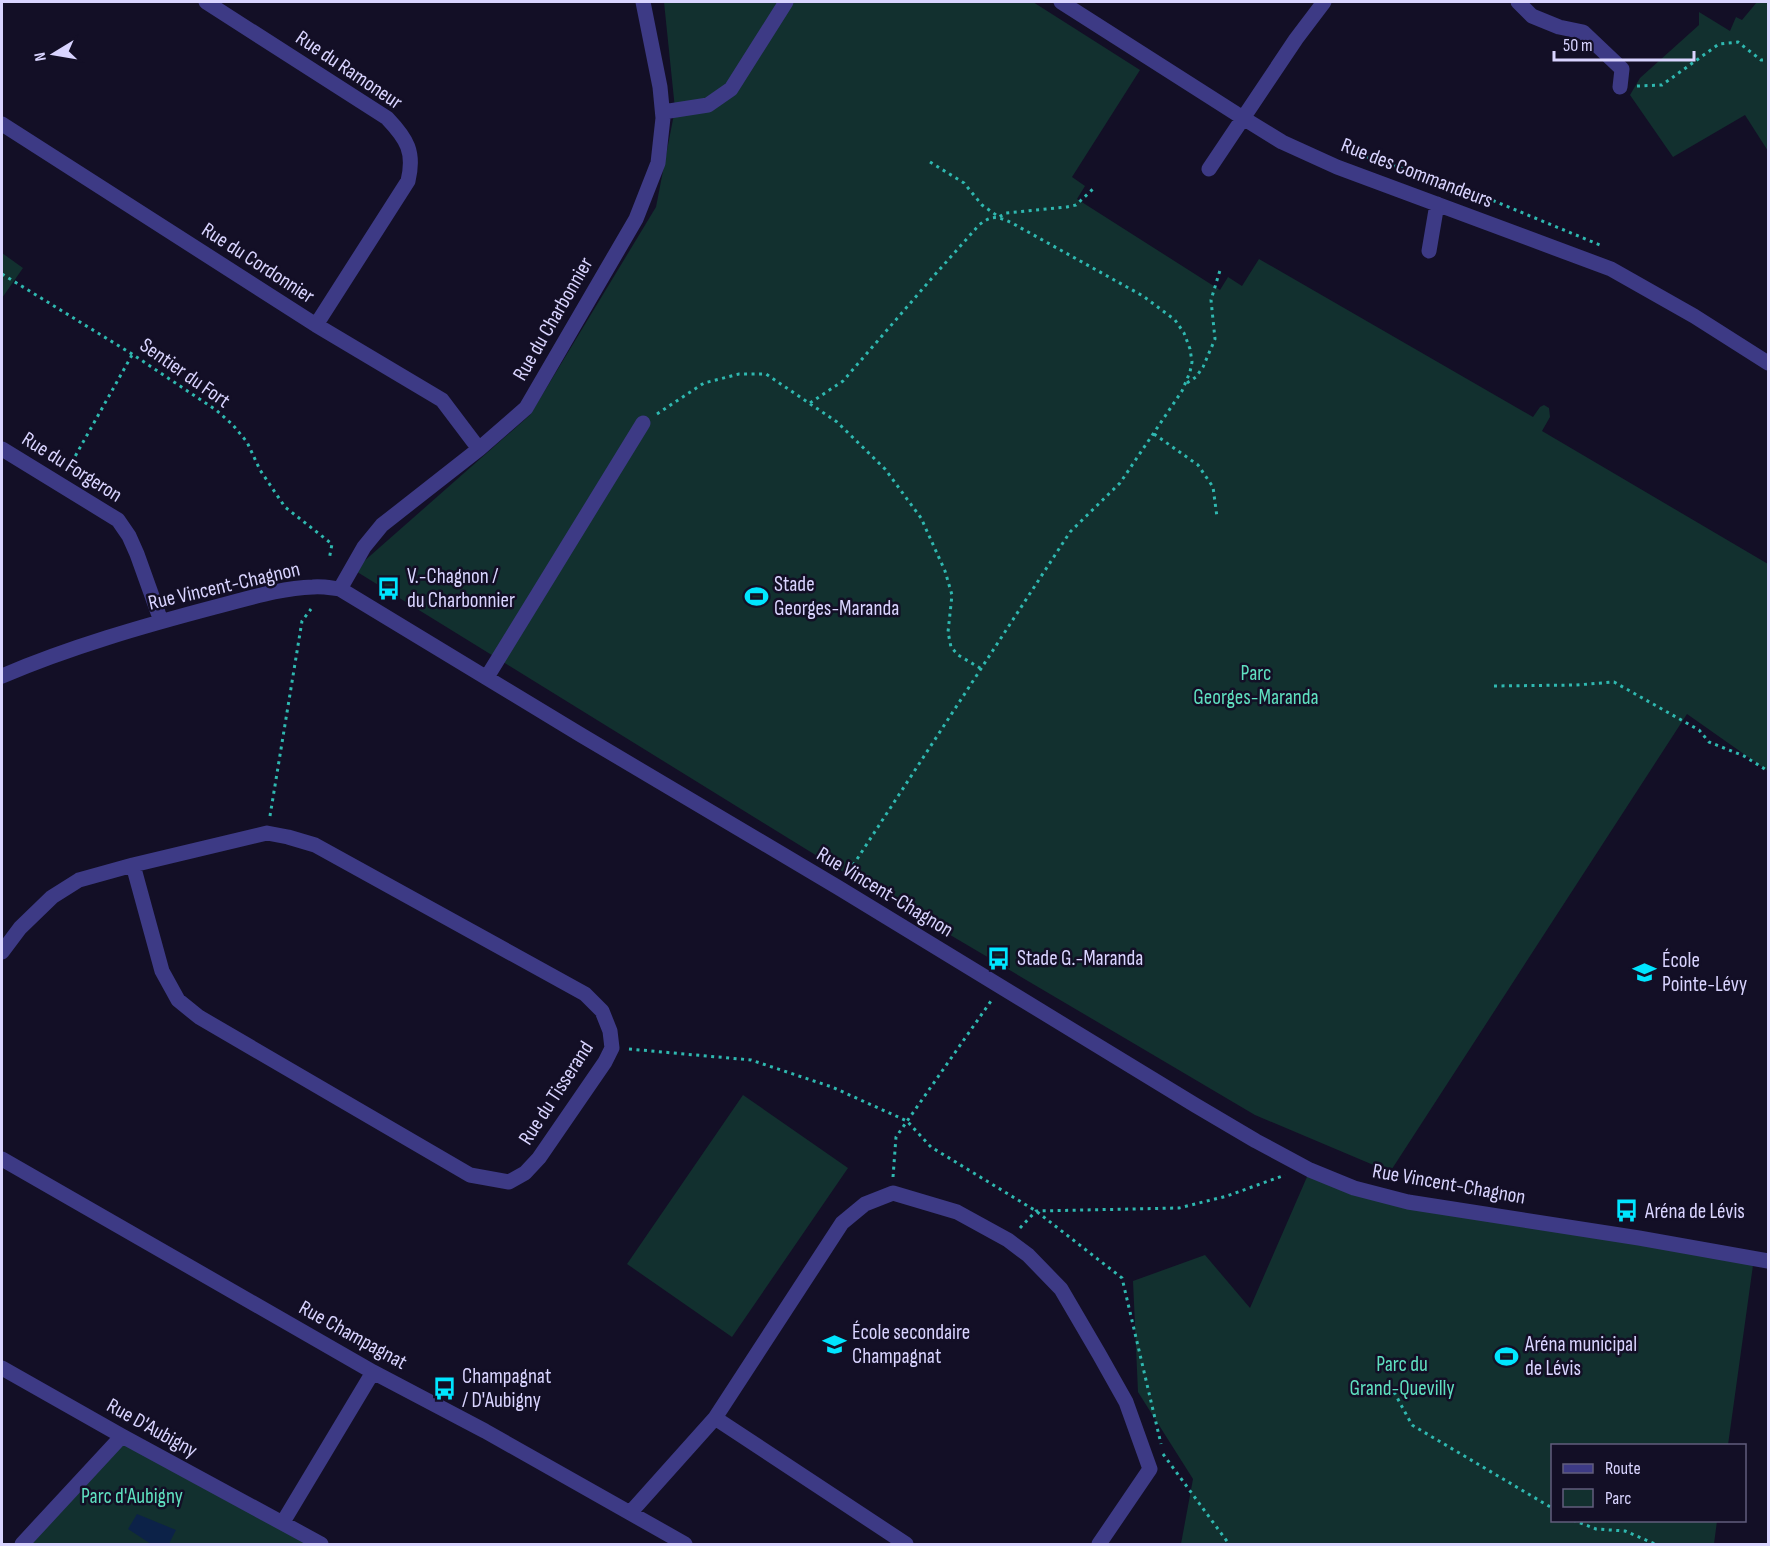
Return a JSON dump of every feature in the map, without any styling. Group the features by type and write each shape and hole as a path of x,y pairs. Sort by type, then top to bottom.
{"street":[{"name":"Rue du Ramoneur","path":"207,2 387,118 402,134 408,147 411,167 408,181 316,325"},
{"name":"Rue du Charbonnier","path":"340,588 364,547 381,525 479,449 526,408 636,219 658,163 663,118 660,87 643,2"},
{"path":"663,112 708,105 731,89 786,2"},
{"name":"Rue des Commandeurs","path":"1061,2 1282,141 1337,167 1611,269 1694,316 1768,363"},
{"path":"1209,169 1296,39 1324,2"},
{"path":"1518,2 1532,16 1559,27 1583,32 1622,69 1620,87"},
{"name":"Rue du Cordonnier","path":"2,124 316,325 441,400 479,449"},
{"path":"1429,251 1437,204"},
{"path":"487,677 642,423"},
{"name":"Rue du Forgeron","path":"2,449 118,520 137,554 161,621"},
{"name":"Rue Vincent-Chagnon","path":"2,676 30,664 161,621 271,593 316,586 340,588 1246,1135 1310,1170 1354,1188 1408,1202 1639,1238 1768,1261"},
{"name":"Rue du Tisserand","path":"2,952 20,928 52,897 79,880 133,865 267,833 315,845 585,994 602,1011 610,1031 612,1048 605,1062 539,1158 525,1173 509,1182 470,1175 199,1017 178,1000 162,971 133,865"},
{"name":"Rue Champagnat","path":"2,1159 373,1372 485,1431 685,1545"},
{"path":"630,1513 714,1418 842,1223 865,1204 893,1193 957,1212 1008,1240 1028,1255 1060,1289 1126,1402 1150,1469 1099,1545"},
{"name":"Rue D'Aubigny","path":"2,1368 321,1545"},
{"path":"283,1522 373,1372"},
{"path":"714,1418 906,1545"},
{"path":"22,1545 122,1436"}],"path":[{"path":"1620,87 1662,85 1719,44 1738,42 1761,60 1768,60"},
{"path":"1346,151 1458,186 1606,249"},
{"path":"839,888 1070,532 1120,483 1154,434 1186,384 1192,362 1184,333 1175,320 1143,296 999,217 982,205 964,183 930,162"},
{"path":"810,404 843,381 979,225 988,218 999,217 1006,213 1076,205 1094,188"},
{"path":"1186,384 1196,377 1203,367 1215,339 1211,300 1221,267"},
{"name":"Sentier du Fort","path":"2,274 132,354 216,410 232,424 247,442 260,470 285,507 332,544 328,560"},
{"path":"59,484 132,354"},
{"path":"642,423 704,383 739,374 766,374 837,423 885,469 921,518 945,571 952,596 948,632 951,647 958,656 980,668"},
{"path":"1154,434 1198,465 1213,487 1217,517"},
{"path":"267,833 302,621 311,609"},
{"path":"1494,686 1614,682 1699,730 1709,742 1744,756 1768,771"},
{"path":"893,1193 896,1137 1001,987"},
{"path":"612,1048 751,1060 832,1087 907,1121 931,1147 1036,1211 1122,1278 1162,1452 1229,1545"},
{"path":"1008,1240 1036,1211 1179,1208 1227,1196 1279,1177 1310,1170"},
{"path":"1395,1392 1412,1425 1551,1508"},
{"path":"1576,1522 1596,1529 1625,1531 1655,1545"}],"green space":[{"name":"Parc Georges-Maranda","path":"664,2 1033,2 1140,70 1072,177 1085,186 1077,199 1220,290 1228,277 1242,286 1259,259 1533,417 1544,405 1549,408 1550,417 1542,431 1768,564 1768,771 1687,714 1390,1172 1255,1115 835,867 354,570 530,415 656,207 675,109"},
{"path":"1757,2 1768,2 1768,151 1745,115 1673,157 1630,95 1640,78 1699,25 1699,12 1730,31 1736,17 1742,20"},
{"path":"2,253 23,268 2,298"},
{"path":"743,1095 848,1168 732,1337 627,1264"},
{"name":"Parc du Grand-Quevilly","path":"1310,1170 1345,1184 1754,1258 1728,1444 1551,1444 1551,1522 1717,1522 1714,1544 1181,1544 1193,1479 1138,1392 1133,1281 1205,1255 1250,1308"},
{"name":"Parc d'Aubigny","path":"122,1436 317,1544 22,1544"}],"water":[{"path":"137,1514 176,1530 169,1544 151,1544 128,1529"}],"place":[{"name":"V.-Chagnon / du Charbonnier","path":"389,588"},
{"name":"Stade Georges-Maranda","path":"756,596"},
{"name":"Stade G.-Maranda","path":"999,958"},
{"name":"École Pointe-Lévy","path":"1644,972"},
{"name":"Aréna de Lévis","path":"1627,1211"},
{"name":"École secondaire Champagnat","path":"834,1344"},
{"name":"Aréna municipal de Lévis","path":"1507,1356"},
{"name":"Champagnat / D'Aubigny","path":"444,1388"}]}
